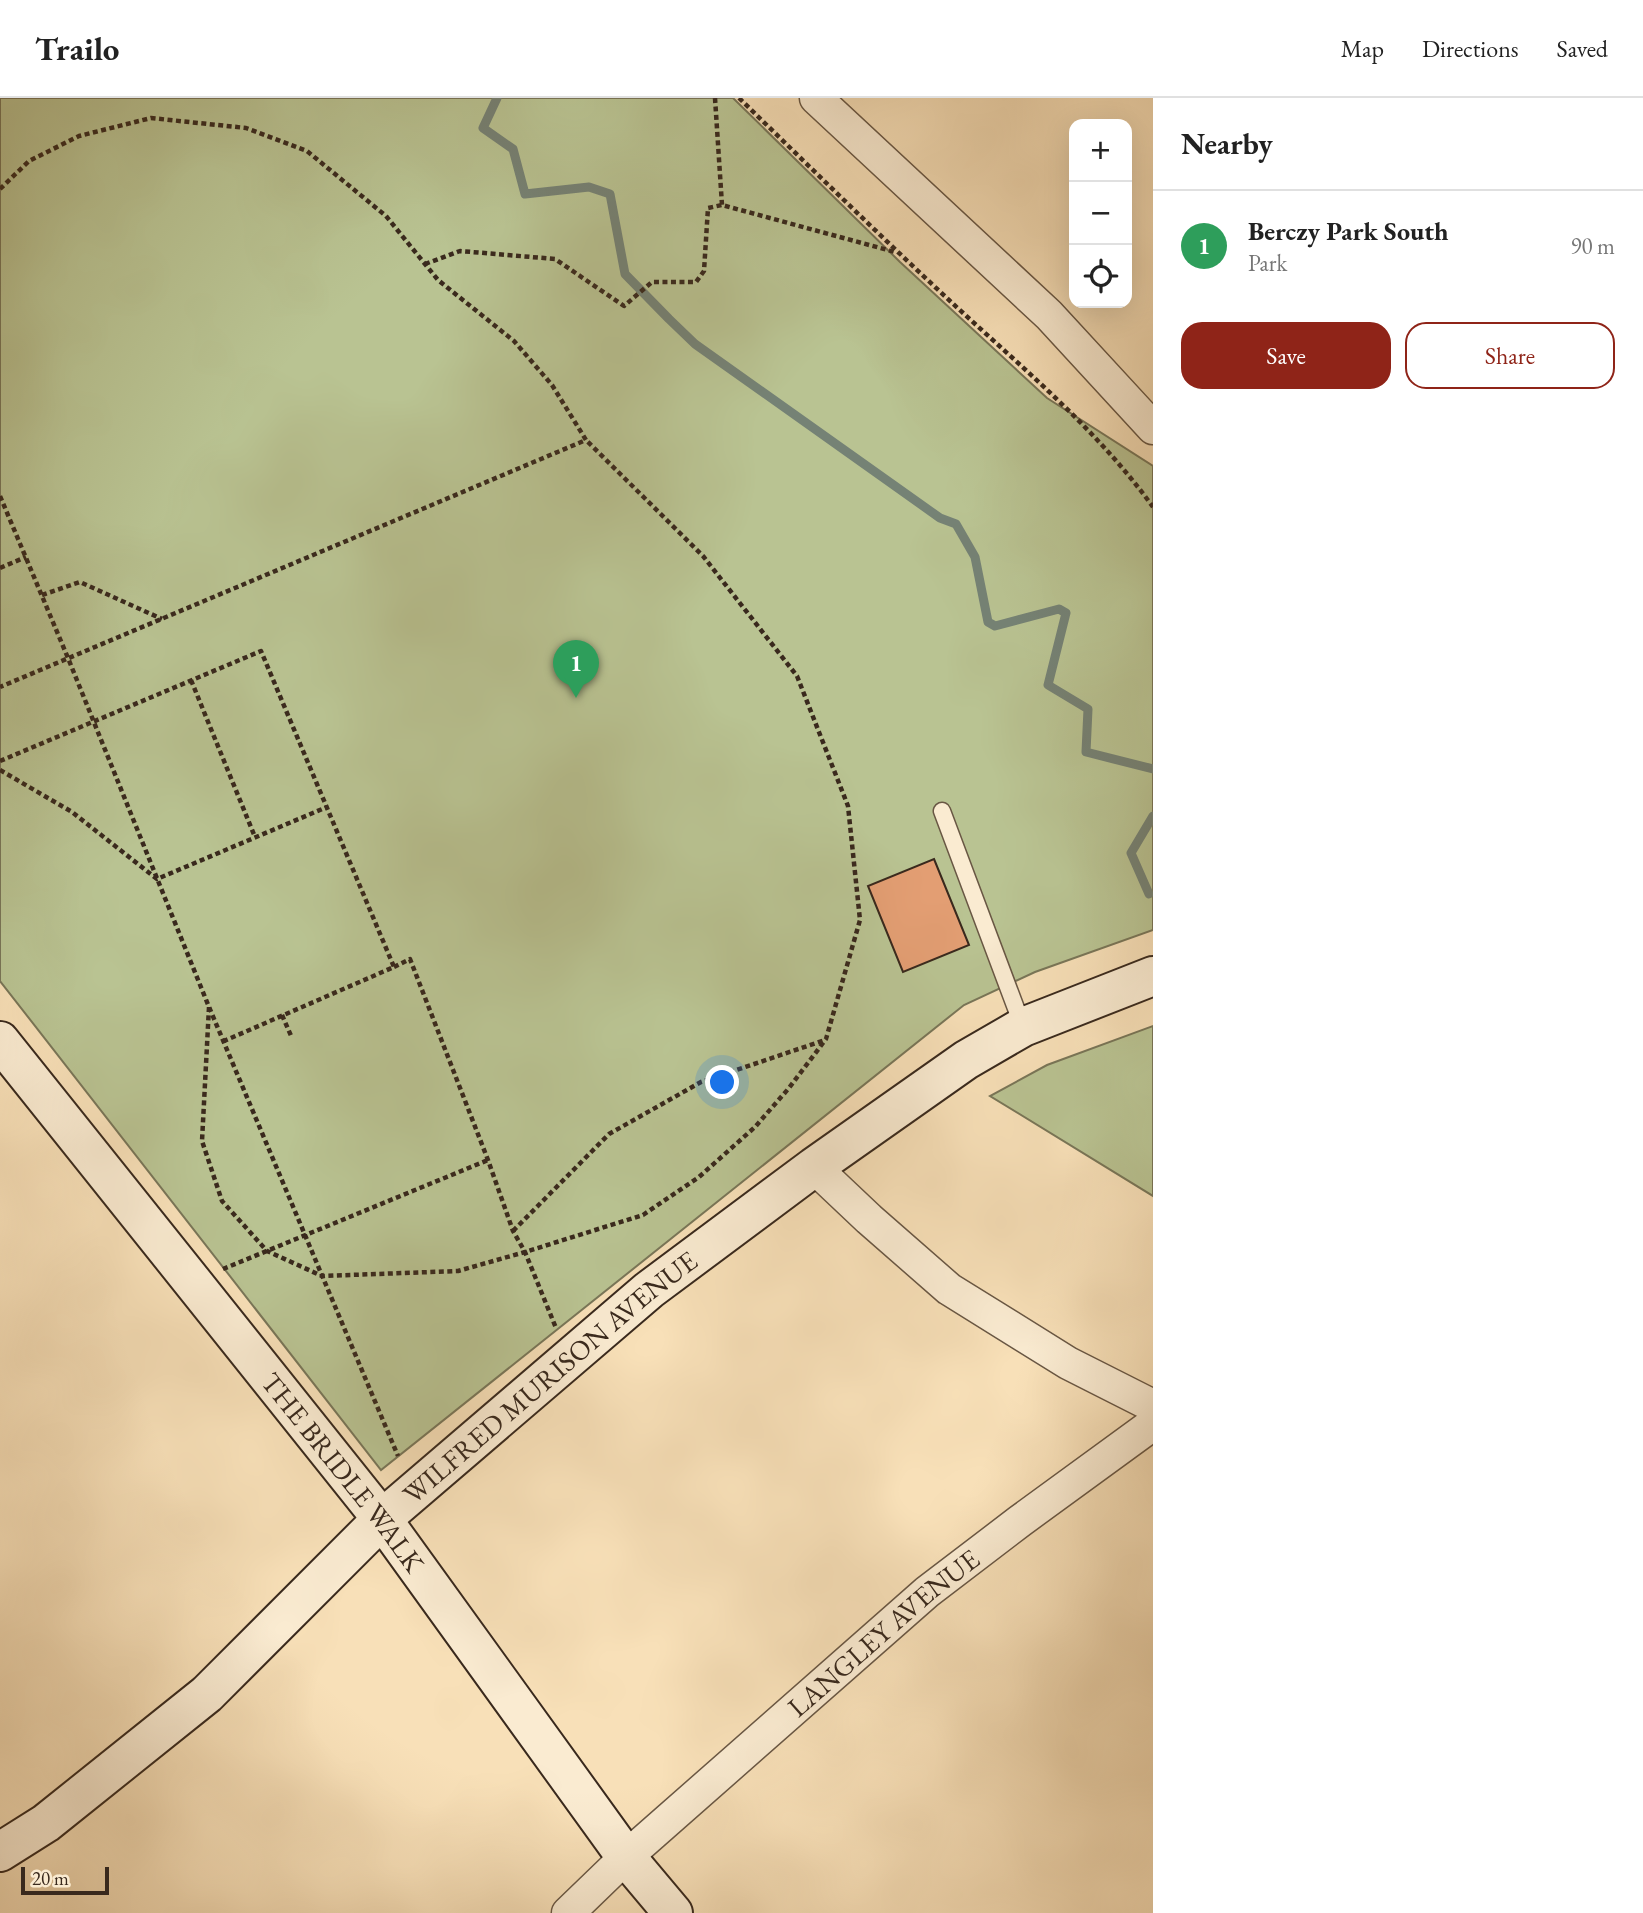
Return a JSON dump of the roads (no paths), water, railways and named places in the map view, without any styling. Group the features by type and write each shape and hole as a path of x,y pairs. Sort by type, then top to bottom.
{"street":[{"path":"826,101 1049,315 1153,428"},
{"name":"WILFRED MURISON AVENUE","path":"0,1852 46,1823 207,1694 382,1519 649,1290 814,1167 966,1060 1023,1027 1153,976"},
{"name":"THE BRIDLE WALK","path":"0,1041 382,1519 626,1857 673,1913"},
{"path":"814,1167 949,1289 1068,1363 1153,1406"},
{"name":"LANGLEY AVENUE","path":"568,1913 626,1857 928,1592 1153,1424"}],"lane":[{"path":"942,811 1023,1027"}],"waterway":[{"path":"497,98 483,128 513,149 525,194 589,187 610,194 625,274 695,344 940,518 956,524 975,557 988,622 995,626 1059,609 1066,613 1048,685 1088,709 1086,752 1153,769"},
{"path":"1149,894 1131,853 1153,816"}],"place":[{"name":"Berczy Park South","path":"576,698"}]}
